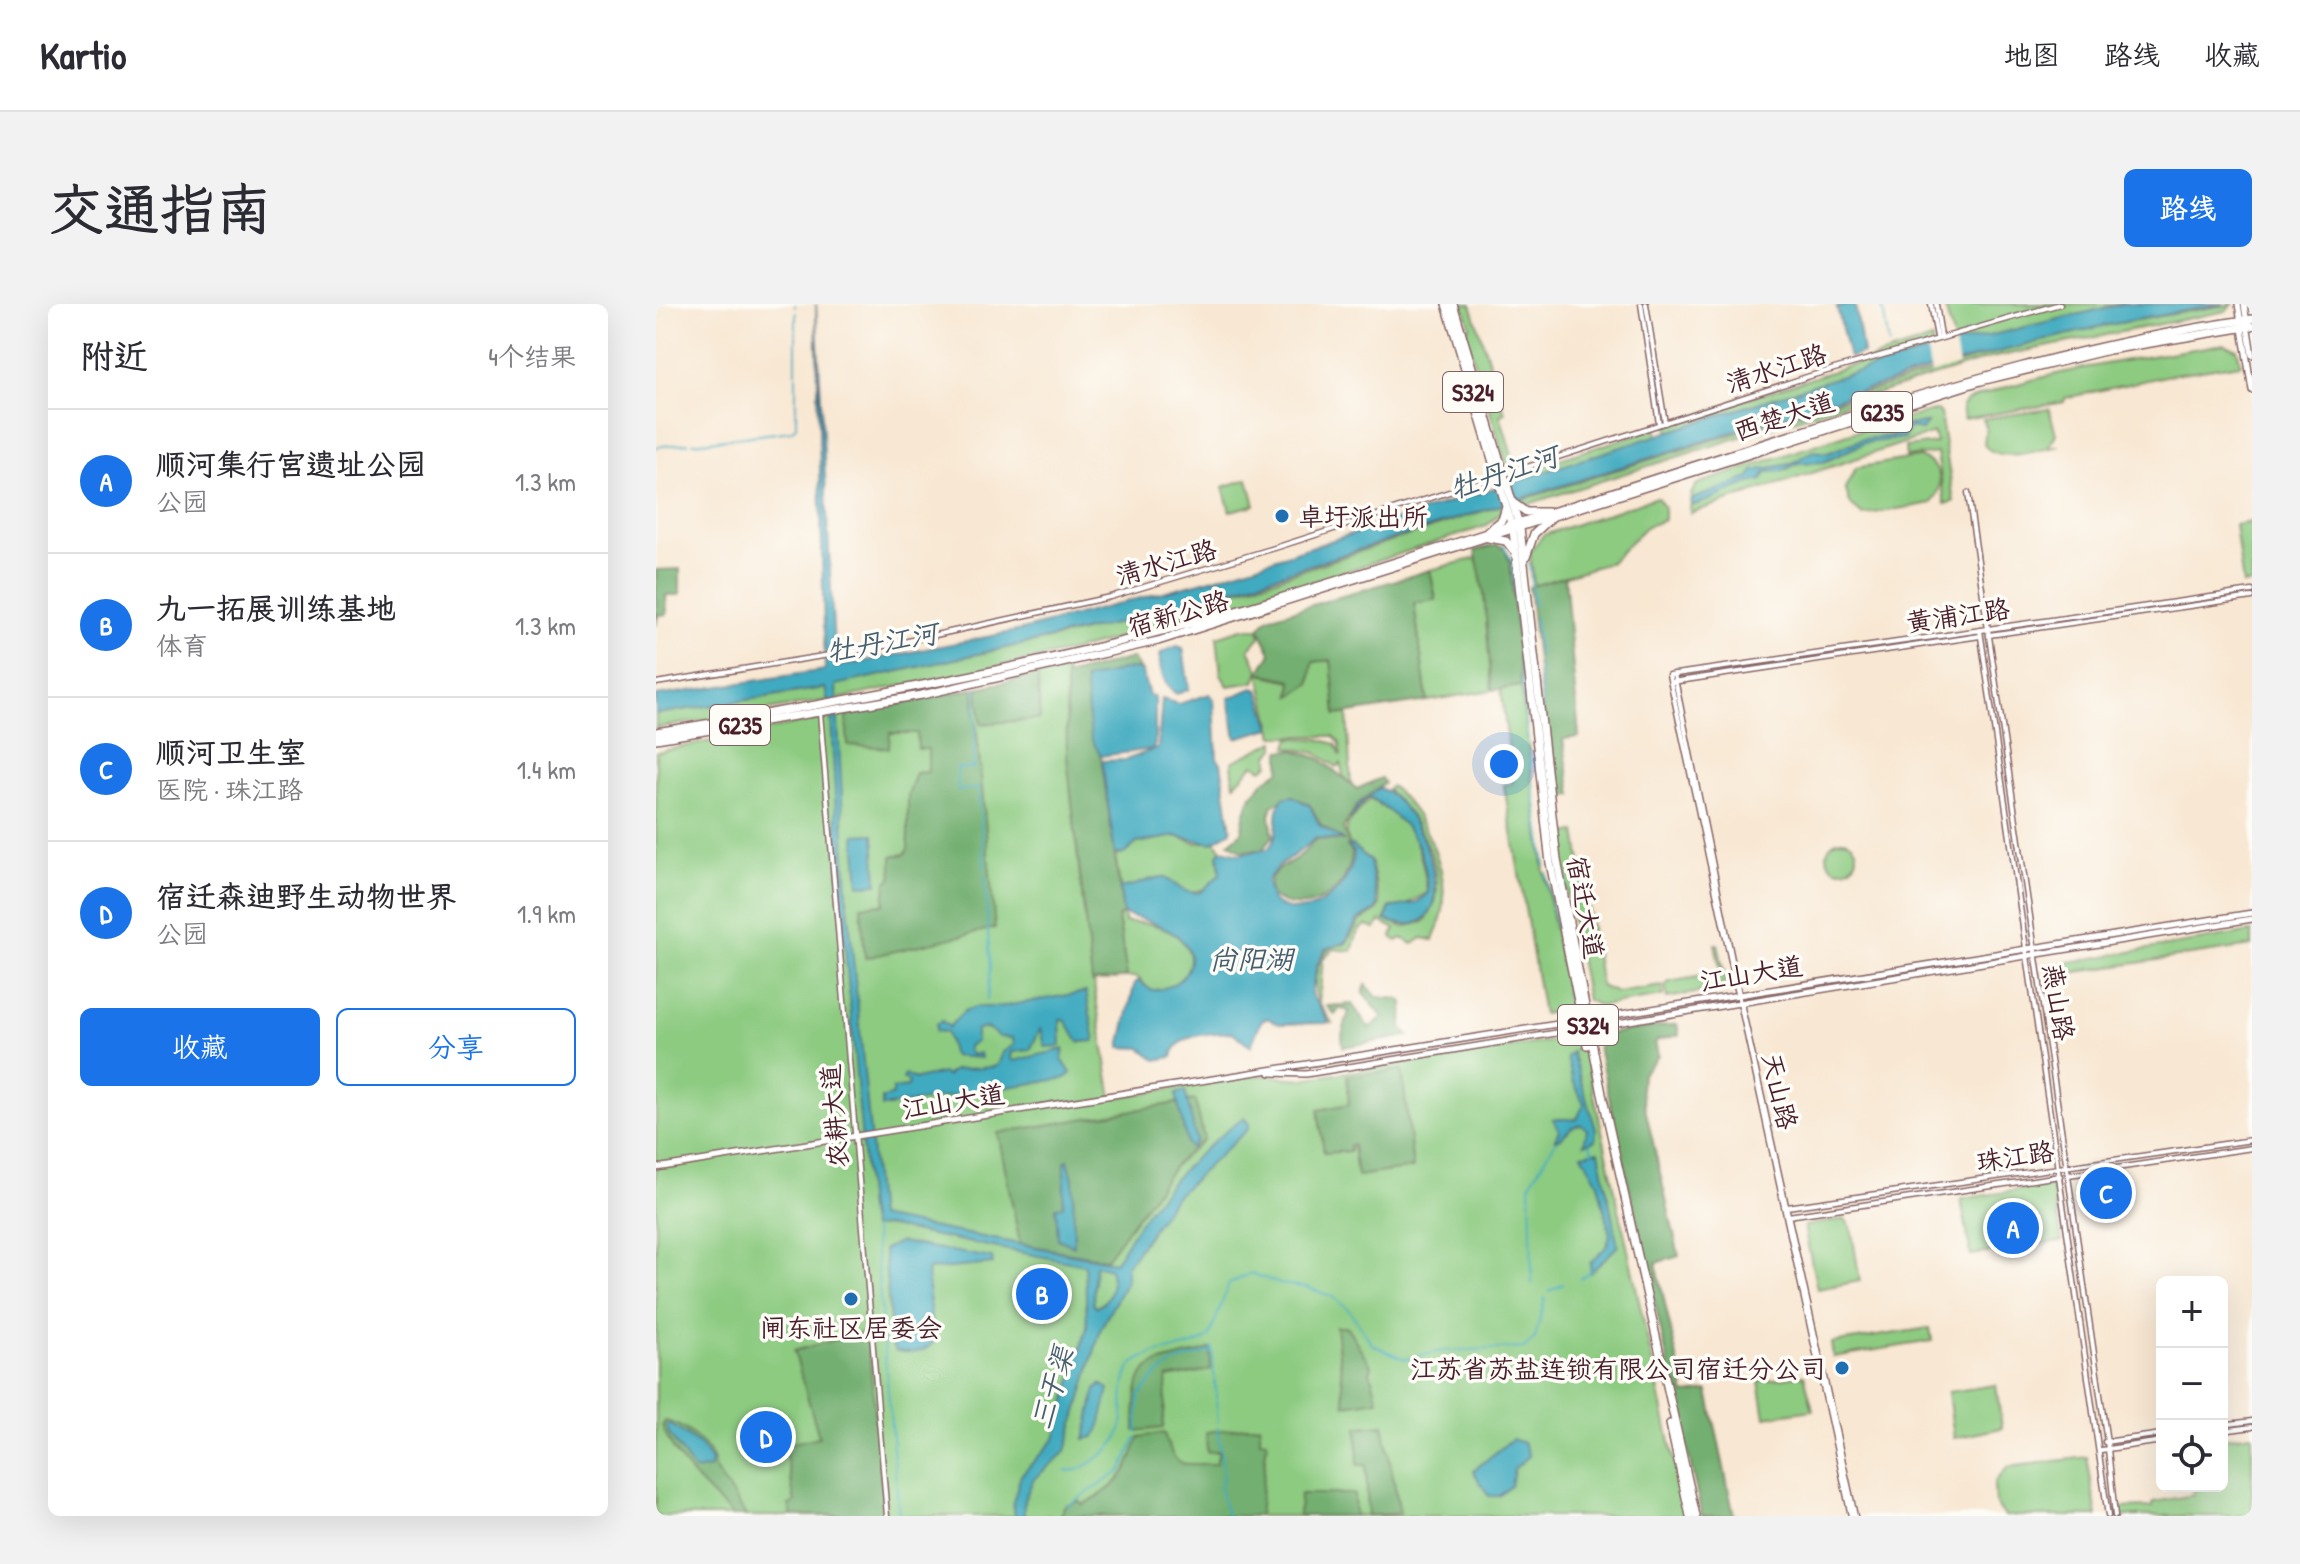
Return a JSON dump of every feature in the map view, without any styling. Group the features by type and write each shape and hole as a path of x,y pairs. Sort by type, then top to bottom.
{"main road":[{"name":"宿迁大道","path":"1446,304 1502,477"},
{"name":"宿迁大道","path":"1453,304 1516,526 1525,579 1553,836 1585,1025 1696,1516"},
{"path":"2245,317 2252,355"},
{"path":"2245,317 2252,390"},
{"name":"西楚大道","path":"1516,526 1981,381 2245,317"},
{"path":"1516,557 1506,541 1488,534 1505,516 1510,504 1526,512 1551,514"},
{"path":"1525,579 1530,541 1551,514"},
{"name":"宿迁大道","path":"1516,526 1516,557 1550,863 1690,1516"},
{"name":"宿新公路","path":"823,710 1031,672 1158,641 1516,526"},
{"name":"G235","path":"656,732 823,710"},
{"name":"G235","path":"656,739 823,710"},
{"name":"江山大道","path":"1257,1073 1306,1074 1738,998 2252,916"},
{"name":"江山大道","path":"656,1168 1257,1073 1585,1025"}],"street":[{"path":"1644,304 1662,424"},
{"path":"1934,304 1939,336"},
{"name":"清水江路","path":"656,683 836,654 1110,597 1502,477 1939,336 2060,304"},
{"name":"燕山路","path":"1968,493 2108,1516"},
{"name":"黄浦江路","path":"1672,674 2252,594"},
{"name":"燕山路","path":"1981,633 2068,1175 2115,1516"},
{"name":"黄浦江路","path":"1672,682 1981,633"},
{"name":"天山路","path":"1672,674 1738,998 1853,1516"},
{"name":"农耕大道","path":"823,710 887,1516"},
{"name":"珠江路","path":"1786,1208 2252,1140"},
{"name":"珠江路","path":"1788,1216 2252,1148"},
{"path":"2228,1424 2252,1421"},
{"path":"2228,1430 2252,1427"},
{"path":"2100,1442 2156,1435"},
{"path":"2101,1450 2156,1442"}],"green space":[{"path":"1463,304 1471,304 1505,413 1500,415 1514,462 1521,460 1521,463 1509,466 1506,463 1465,331 1470,326"},
{"path":"1944,304 2122,304 1955,344"},
{"path":"2233,304 2226,311 1990,358 1525,505 1517,501 2009,348 2102,326"},
{"path":"1932,339 1933,349 1669,433 1667,425"},
{"path":"2224,344 2237,349 2241,364 2175,374 2065,398 2064,402 1964,419 1962,406 1966,401 1997,390 2094,366"},
{"path":"2049,409 2056,434 2049,446 2059,446 2009,455 1991,451 1984,445 1986,426 1983,419"},
{"path":"1937,410 1940,413 1954,502 1945,504 1937,453 1906,457 1905,447 1936,443 1934,433 1690,513 1691,494 1697,484 1857,431"},
{"path":"1656,428 1658,436 1512,484 1510,475"},
{"path":"1918,457 1932,464 1939,476 1939,489 1932,503 1863,515 1851,505 1845,488 1856,468"},
{"path":"1248,479 1255,505 1230,511 1223,487"},
{"path":"1657,497 1664,507 1664,520 1645,527 1611,562 1534,586 1530,552 1543,535"},
{"path":"1501,505 1503,511 1486,526 1259,599 1068,652 843,698 656,728 656,714 825,687 1081,632 1275,579"},
{"path":"2252,522 2252,583 2243,585 2235,525"},
{"path":"1497,545 1505,549 1510,563 1521,686 1492,690 1484,594 1475,550"},
{"path":"1477,558 1484,594 1492,690 1427,701 1414,602 1436,599 1430,570"},
{"path":"680,569 680,595 666,595 667,614 658,615 656,626 656,570"},
{"path":"1430,570 1436,600 1414,603 1427,701 1336,715 1331,660 1313,662 1310,684 1291,696 1292,680 1259,673 1271,653 1259,629 1268,618"},
{"path":"1565,576 1579,737 1563,739 1572,795 1552,797 1529,587"},
{"path":"1241,629 1259,629 1260,637 1249,649 1259,670 1255,682 1228,686 1221,675 1217,637"},
{"path":"1132,658 1141,670 1136,668 1095,741 1101,756 1123,914 1118,917 1127,977 1092,982 1067,758 1066,676"},
{"path":"1316,659 1333,662 1337,715 1347,713 1351,785 1343,776 1341,763 1337,767 1316,753 1287,747 1290,738 1318,739 1336,744 1341,756 1340,743 1334,736 1274,736 1259,674 1292,681 1291,695 1295,695 1311,677 1310,669"},
{"path":"1066,670 1075,831 1112,1098 1258,1075 1303,1079 1570,1038 1583,1044 1686,1516 656,1516 656,752"},
{"path":"1038,675 1040,719 981,724 978,688"},
{"path":"1521,686 1544,872 1569,1008 1543,1014 1504,785 1513,783 1501,689"},
{"path":"973,689 995,928 865,958 861,906 884,904 886,883 892,877 892,856 905,854 908,849 908,796 916,773 928,772 928,749 918,749 917,733 890,733 889,748 848,745 846,715"},
{"path":"1275,741 1269,764 1262,769 1254,764 1234,785 1232,762"},
{"path":"1294,750 1320,759 1357,789 1381,778 1384,783 1358,804 1343,828 1349,843 1347,846 1352,852 1344,879 1324,898 1298,906 1271,896 1273,874 1303,853 1316,839 1344,841 1321,825 1310,805 1293,796 1273,805 1270,815 1273,836 1262,850 1241,851 1229,843 1242,832 1245,812 1252,796 1280,770 1280,751"},
{"path":"1391,786 1403,797 1423,826 1438,859 1444,893 1442,914 1433,940 1422,938 1413,944 1402,938 1397,941 1392,937 1395,929 1380,921 1375,929 1366,925 1358,931 1352,951 1333,949 1323,959 1319,1003 1333,1024 1325,1015 1320,1006 1316,996 1318,966 1330,946 1346,944 1359,922 1378,910 1380,903 1371,862 1349,843 1346,835 1347,825 1369,799 1397,815 1410,831 1419,850 1428,892 1405,906 1390,907 1385,919 1403,927 1424,922 1433,907 1437,889 1430,852 1411,817 1387,790"},
{"path":"1576,832 1601,986 1617,993 1662,986 1663,996 1600,1006 1587,1000 1556,836"},
{"path":"1176,836 1197,843 1215,841 1222,850 1218,854 1220,873 1210,887 1189,894 1159,878 1120,887 1115,854 1120,855 1137,843"},
{"path":"1842,840 1848,841 1856,849 1856,861 1848,869 1842,870 1836,869 1828,861 1827,855 1828,849 1836,841"},
{"path":"1123,914 1125,922 1160,927 1178,937 1186,946 1190,955 1189,964 1180,980 1171,986 1151,991 1137,977 1127,977 1118,916"},
{"path":"2252,932 2252,946 2049,976 2050,965"},
{"path":"1715,944 1718,944 1725,977 1723,988 1667,998 1665,986 1669,982 1721,973"},
{"path":"1366,985 1377,997 1403,1002 1402,1028 1409,1036 1343,1047 1342,1035 1349,1011 1340,1008 1335,1015 1327,1006 1352,1004 1369,1028 1383,1017 1363,993"},
{"path":"1677,1024 1679,1035 1655,1041 1658,1056 1642,1074 1641,1090 1679,1256 1656,1263 1685,1394 1708,1391 1734,1516 1702,1516 1598,1047 1605,1034"},
{"path":"1402,1070 1413,1168 1357,1176 1353,1145 1350,1145 1350,1151 1324,1153 1318,1110 1349,1104 1347,1076"},
{"path":"1195,1100 1204,1139 1175,1165 1106,1259 1020,1244 998,1133"},
{"path":"2052,1185 2062,1241 1971,1255 1961,1199"},
{"path":"1845,1219 1851,1227 1860,1281 1817,1289 1804,1226"},
{"path":"1336,1327 1347,1327 1372,1367 1370,1372 1378,1400 1345,1405"},
{"path":"1930,1328 1932,1341 1833,1357 1831,1343"},
{"path":"867,1331 884,1514 792,1516 789,1505 795,1502 784,1445 819,1437 794,1351"},
{"path":"1210,1349 1211,1370 1167,1378 1163,1428 1135,1431 1138,1388 1148,1368"},
{"path":"1804,1375 1813,1410 1765,1417 1759,1381"},
{"path":"1996,1385 2002,1428 1954,1438 1948,1392"},
{"path":"665,1421 684,1429 703,1444 711,1455 716,1471 746,1516 733,1516 692,1475 668,1439 662,1426"},
{"path":"1260,1425 1260,1440 1267,1441 1259,1516 1060,1516 1065,1505 1079,1501 1082,1505 1105,1492 1120,1478 1139,1437 1164,1433 1172,1454 1181,1462 1216,1464 1219,1451 1207,1452 1206,1432"},
{"path":"1383,1425 1400,1513 1368,1516 1366,1465 1358,1465 1357,1427"},
{"path":"2252,1434 2252,1516 2121,1516 2120,1508 2153,1507 2153,1502 2194,1495 2194,1492 2228,1492 2228,1437"},
{"path":"2087,1457 2097,1516 2005,1516 1995,1503 1994,1483 2008,1467"},
{"path":"1300,1494 1354,1494 1355,1516 1299,1516"}],"water":[{"path":"816,304 835,667 1022,630 1215,578 1835,378 1955,344 2122,304 2224,304 2102,326 1939,367 1142,618 836,685 847,895 878,1217 1114,1262 1149,1210 1186,1167 1244,1118 1249,1124 1248,1129 1174,1198 1126,1267 1126,1282 1101,1328 1066,1451 1033,1480 1024,1500 1024,1516 1015,1516 1013,1502 1021,1475 1055,1439 1087,1327 1085,1265 886,1226 872,1228 840,889 831,716 825,688 656,714 656,696 825,670","holes":["1095,1265 1110,1269 1110,1291 1105,1301 1096,1307 1093,1304"]},
{"path":"1855,304 1863,353 1849,358 1837,307"},
{"path":"1927,423 1922,430 1908,428 1904,438 1864,443 1824,462 1798,463 1783,471 1766,472 1762,480 1701,503 1693,505 1690,500 1749,478 1754,471 1790,464 1813,451 1828,453 1862,439 1891,436 1907,425"},
{"path":"1177,646 1183,648 1189,689 1177,694 1166,682 1160,658 1161,653"},
{"path":"1126,669 1141,670 1149,695 1155,698 1155,744 1152,749 1101,756 1091,738 1085,680"},
{"path":"1253,688 1259,690 1271,728 1236,738 1229,698"},
{"path":"1210,694 1214,700 1217,758 1221,763 1231,831 1211,843 1176,836 1137,843 1124,854 1115,854 1102,761 1126,760 1158,748 1162,699 1179,704"},
{"path":"1379,788 1397,800 1413,821 1433,872 1435,897 1428,915 1412,924 1385,920 1390,908 1416,903 1429,893 1423,860 1414,837 1372,798 1367,798 1350,820 1358,805"},
{"name":"尚阳湖","path":"1293,796 1310,806 1320,826 1344,840 1315,838 1282,864 1267,882 1272,901 1299,910 1326,900 1346,879 1354,852 1348,846 1352,845 1370,861 1378,905 1375,911 1358,920 1345,943 1325,949 1317,965 1311,994 1329,1023 1280,1024 1267,1018 1261,1021 1251,1046 1232,1032 1206,1034 1180,1043 1172,1057 1156,1060 1141,1048 1120,1047 1135,982 1139,981 1151,990 1172,985 1186,971 1190,954 1177,936 1164,928 1123,914 1120,887 1161,877 1185,891 1201,892 1220,874 1218,854 1222,850 1239,854 1268,849 1275,837 1283,798"},
{"path":"874,834 877,884 859,885 855,835"},
{"path":"1086,992 1095,1041 1079,1042 1065,1020 1060,1020 1061,1046 1045,1047 1041,1028 1030,1050 1012,1052 1014,1061 1064,1049 1062,1059 1071,1073 1066,1078 882,1107 882,1099 893,1095 893,1089 908,1087 909,1082 903,1079 905,1075 916,1079 943,1073 946,1076 954,1070 993,1067 998,1065 1003,1052 1014,1045 1013,1038 1000,1037 987,1028 976,1030 976,1042 968,1046 972,1055 980,1053 981,1058 953,1056 946,1032 936,1031 936,1024 942,1021 949,1027 964,1011 975,1007 999,1007"},
{"path":"1572,1052 1596,1129 1595,1140 1584,1144 1587,1129 1580,1124 1560,1139 1555,1139 1559,1130 1553,1119 1577,1119 1584,1104 1572,1079 1567,1057"},
{"path":"1185,1091 1196,1140 1191,1148 1187,1145 1176,1094"},
{"path":"1599,1151 1618,1246 1591,1272 1590,1263 1607,1246 1610,1235 1598,1183 1582,1154"},
{"path":"1068,1160 1073,1179 1074,1246 1058,1239 1056,1207 1063,1206 1065,1162"},
{"path":"900,1242 992,1258 993,1264 927,1270 933,1343 916,1352 896,1351 892,1345 884,1249"},
{"path":"1101,1384 1109,1389 1099,1430 1094,1437 1085,1439 1096,1389"},
{"path":"666,1425 671,1425 700,1445 711,1461 710,1468 695,1471 669,1434"},
{"path":"1512,1439 1524,1443 1529,1456 1514,1469 1511,1486 1499,1496 1489,1496 1473,1471"}],"pier":[{"path":"1954,340 1959,366 1931,374 1926,347"}],"waterway":[{"path":"1882,304 1889,345"},
{"path":"693,443 792,431 796,426 796,313"},
{"path":"656,447 688,443"},
{"path":"1503,544 1512,562 1528,744"},
{"path":"1529,563 1534,606"},
{"path":"1535,617 1539,658"},
{"path":"1539,666 1543,707"},
{"path":"976,689 974,768 957,768 958,791 978,788 985,869"},
{"path":"1530,757 1531,768"},
{"path":"1533,783 1545,866"},
{"path":"1558,839 1566,888"},
{"path":"1546,873 1571,1005"},
{"path":"985,875 990,967 987,1000"},
{"path":"1532,1284 1530,1184 1556,1141"},
{"path":"1590,1143 1593,1154"},
{"path":"874,1229 899,1516"},
{"path":"1580,1279 1592,1270"},
{"path":"1067,1471 1088,1465 1117,1439 1122,1428 1123,1394 1130,1367 1148,1356 1190,1346 1209,1337 1229,1284 1251,1273 1280,1284 1306,1287 1333,1297 1349,1310 1373,1345 1405,1359 1442,1351 1524,1348 1535,1338 1545,1298"},
{"path":"1549,1291 1563,1284"},
{"path":"1212,1348 1218,1422"},
{"path":"1137,1432 1139,1396 1158,1374 1176,1362 1212,1351"},
{"path":"1218,1428 1223,1475 1220,1489 1227,1516"},
{"path":"1067,1506 1121,1471 1136,1438"}],"place":[{"name":"卓圩派出所","path":"1282,516"},
{"name":"顺河卫生室","path":"2106,1193"},
{"name":"顺河集行宫遗址公园","path":"2013,1228"},
{"name":"九一拓展训练基地","path":"1042,1294"},
{"name":"闸东社区居委会","path":"851,1299"},
{"name":"江苏省苏盐连锁有限公司宿迁分公司","path":"1842,1368"},
{"name":"宿迁森迪野生动物世界","path":"766,1437"}],"water label":[{"name":"牡丹江河","path":"1504,472"},
{"name":"牡丹江河","path":"882,642"},
{"name":"三干渠","path":"1052,1388"}]}
